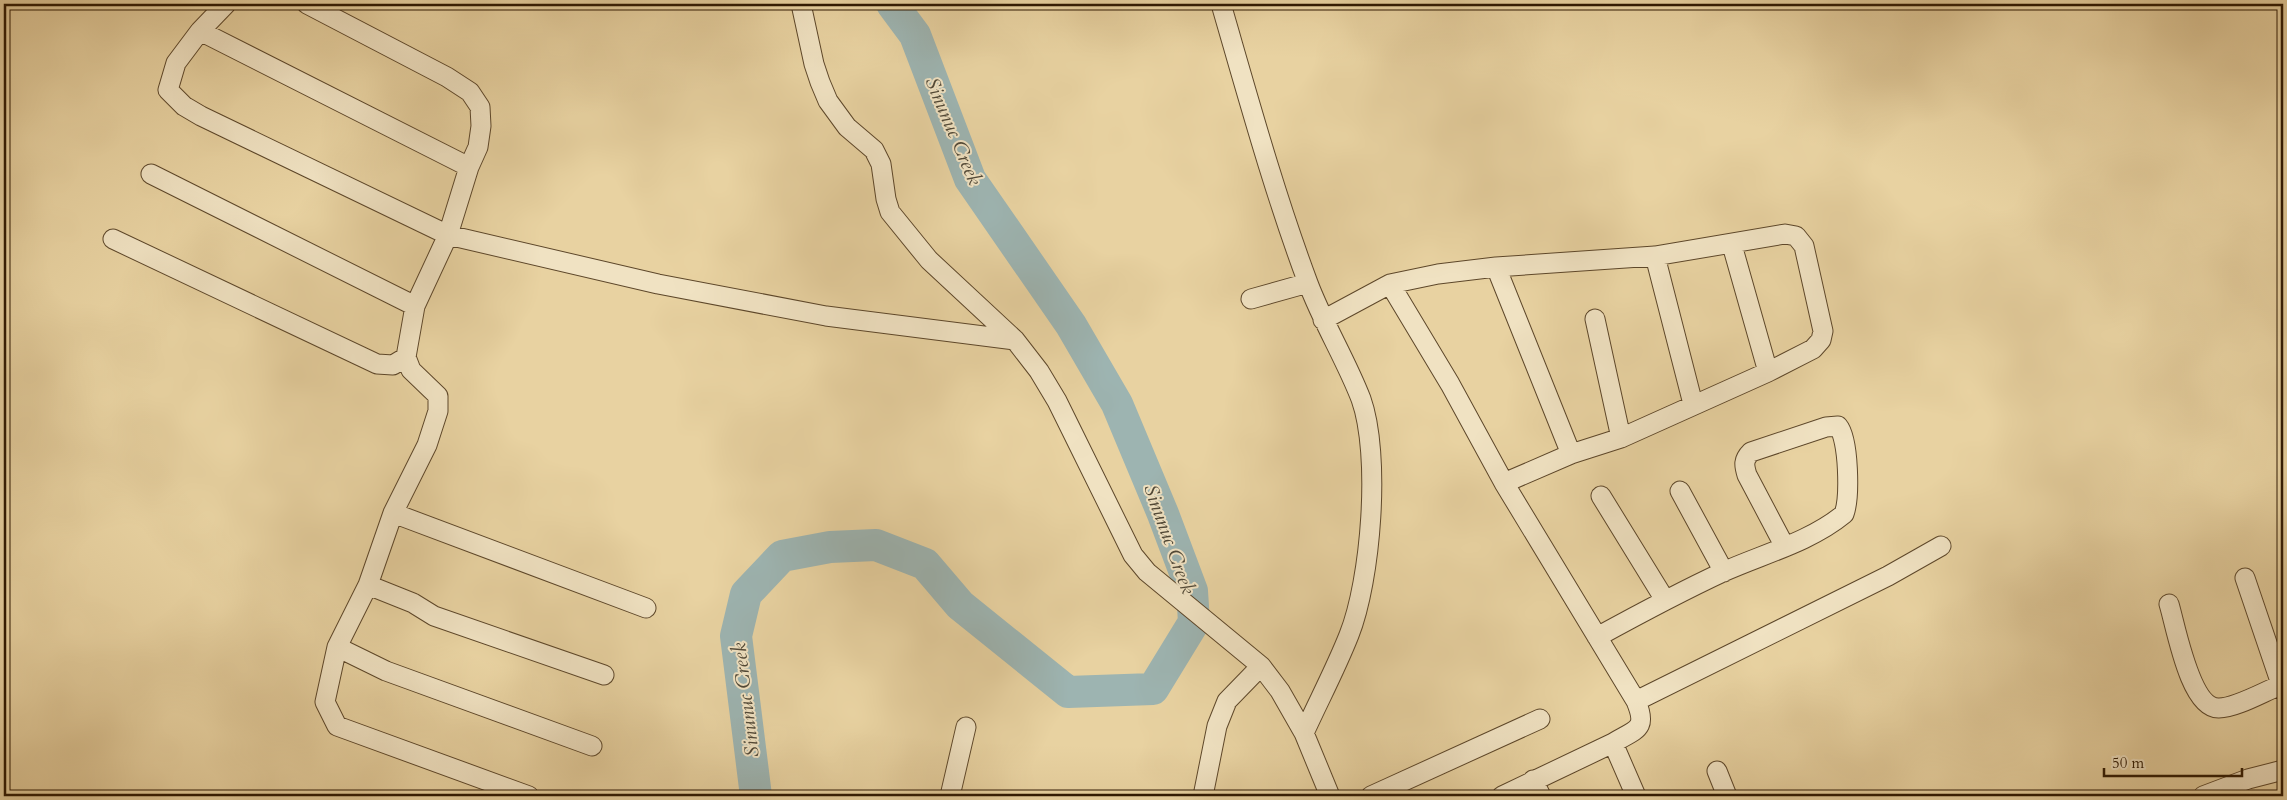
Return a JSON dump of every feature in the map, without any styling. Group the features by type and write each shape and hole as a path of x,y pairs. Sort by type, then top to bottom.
{"street":[{"path":"226,4 200,31 176,63 168,90 184,106 201,116 448,235 658,284 826,316 1015,340"},
{"path":"307,4 447,77 470,92 480,107 481,126 478,147 469,167 448,235 415,306 406,357 412,370 438,396 438,411 427,445 393,513 368,586 337,647 325,702 337,726 529,796"},
{"path":"801,4 814,64 828,101 847,127 874,150 881,164 890,212 930,260 1015,340 1039,371 1057,401 1133,555 1147,572 1261,666 1280,691 1304,733 1330,796"},
{"path":"1220,4 1271,173 1308,283 1360,399 1367,423 1371,489 1362,594 1350,634 1304,733"},
{"path":"200,31 469,167"},
{"path":"151,174 415,306"},
{"path":"1323,320 1390,284 1438,274 1496,267 1655,256 1785,234 1796,236 1804,246 1821,313 1823,331 1821,340 1813,349 1768,372 1693,404 1621,438 1571,454 1504,483"},
{"path":"113,239 377,364 392,365 406,357"},
{"path":"1732,244 1768,372"},
{"path":"1655,256 1693,404"},
{"path":"1496,267 1571,454"},
{"path":"1251,299 1308,283"},
{"path":"1390,284 1450,384 1504,483 1636,701 1642,716 1641,723 1631,732 1537,788 1502,796"},
{"path":"1595,319 1621,438"},
{"path":"1597,637 1664,600 1724,572 1785,547 1816,532 1844,514 1847,499 1847,468 1843,435 1838,426 1826,427 1751,452 1746,457 1744,462 1747,475 1785,547"},
{"path":"1680,491 1724,572"},
{"path":"1601,496 1664,600"},
{"path":"393,513 646,608"},
{"path":"1636,701 1888,576 1941,546"},
{"path":"2169,604 2192,682 2202,701 2211,707 2227,707 2282,687 2245,578"},
{"path":"368,586 413,603 442,619 604,675"},
{"path":"337,647 386,671 592,746"},
{"path":"1203,796 1217,726 1227,701 1261,666"},
{"path":"1371,796 1540,719"},
{"path":"950,796 966,727"},
{"path":"1613,743 1636,796"},
{"path":"2203,796 2248,779 2283,770"},
{"path":"1717,771 1727,796"}],"waterway":[{"name":"Sinunuc Creek","path":"756,796 736,636 746,594 782,556 830,547 876,545 925,564 960,605 1068,692 1153,689 1194,622 1192,591 1163,514 1117,404 1071,325 970,179 915,35 892,4"}]}
